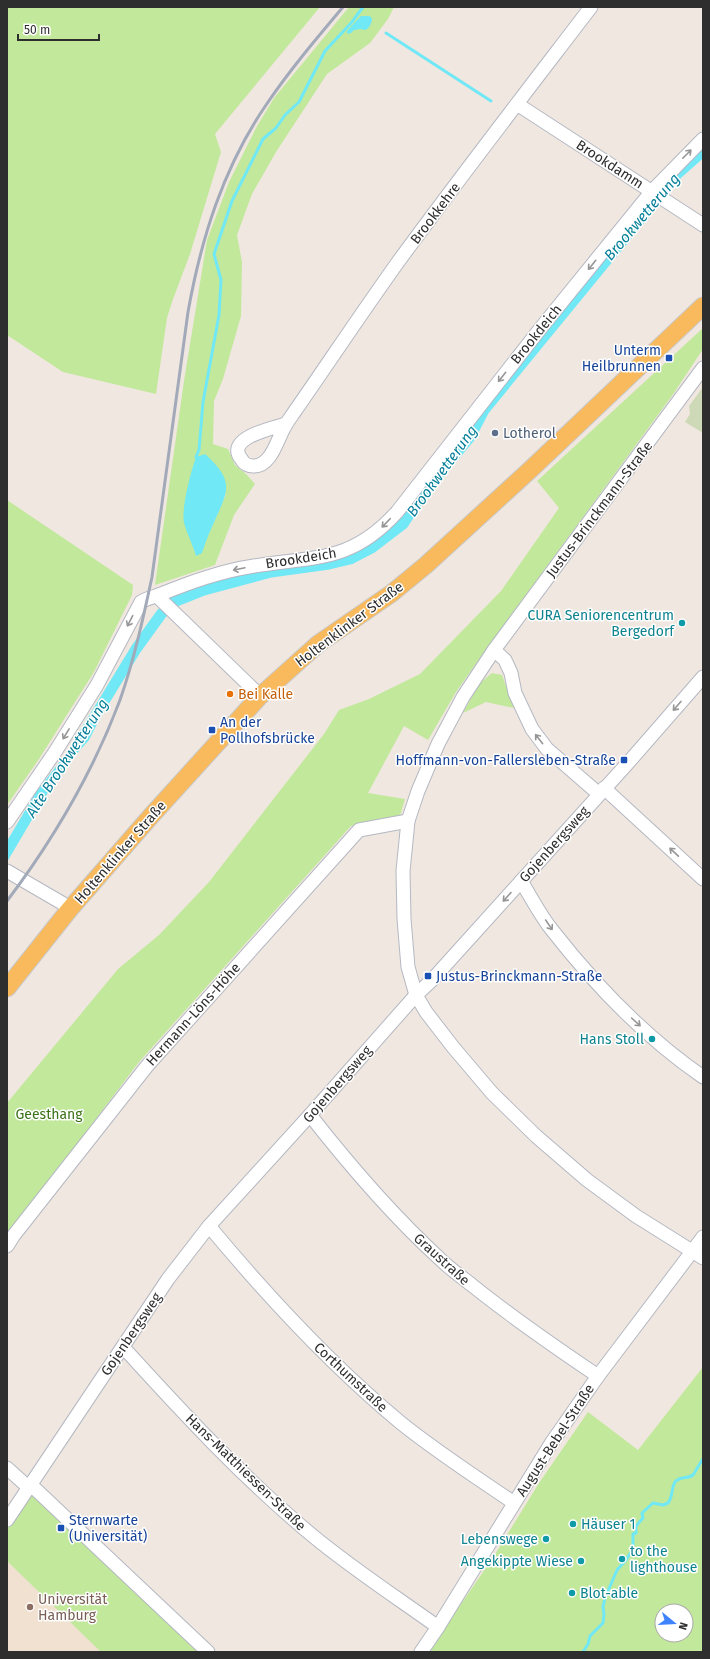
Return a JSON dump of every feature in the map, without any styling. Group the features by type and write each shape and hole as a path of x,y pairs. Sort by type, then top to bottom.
{"main road":[{"name":"Holtenklinker Straße","path":"7,988 70,910 259,697 318,644 392,592 426,565 532,469 703,306"}],"street":[{"name":"Brookkehre","path":"286,424 398,263 590,7"},
{"name":"Brookdamm","path":"517,104 703,225"},
{"name":"Brookdeich","path":"7,822 55,752 97,684 139,604 148,598 166,604 218,574 252,566 314,558 346,551 367,540 376,533 397,512 540,328 658,195 703,139"},
{"name":"Justus-Brinckmann-Straße","path":"698,1255 636,1216 587,1180 536,1136 492,1093 426,1012 416,995 408,967 402,871 408,821 418,791 438,744 463,697 494,650 703,368"},
{"path":"166,604 253,689 259,697"},
{"path":"494,650 505,660 511,673 516,693 532,729 547,749 602,791 703,879"},
{"name":"Gojenbergsweg","path":"7,1520 168,1279 209,1226 310,1116 416,995 431,981 703,677"},
{"name":"Hermann-Löns-Höhe","path":"7,1246 14,1235 147,1066 359,830 408,821"},
{"path":"7,871 62,903 70,910"},
{"path":"521,881 551,929 589,974 628,1016 678,1060 703,1077"},
{"name":"Graustraße","path":"310,1116 361,1178 393,1213 440,1260 535,1333 598,1376"},
{"name":"Corthumstraße","path":"209,1226 254,1280 299,1329 350,1377 401,1423 456,1465 514,1503"},
{"name":"August-Bebel-Straße","path":"421,1652 552,1442 598,1376 698,1255 703,1237"},
{"name":"Hans-Matthiessen-Straße","path":"123,1347 162,1390 262,1491 314,1537 438,1627"},
{"path":"7,1468 29,1486 208,1652"}],"shaded area":[{"name":"Universität Hamburg","path":"7,1561 101,1652 7,1652"}],"green space":[{"path":"7,7 320,7 215,134 221,152 190,254 167,318 156,394 63,372 7,335"},
{"path":"349,7 394,7 388,19 370,43 327,74 276,152 252,194 237,235 242,262 241,316 223,379 214,401 213,444 228,449 235,465 255,484 234,515 215,565 155,585 184,381 207,240 229,182 256,128 274,98","holes":["227,492 211,528 196,555 193,545"]},
{"name":"Geesthang","path":"703,328 703,349 674,393 487,648 456,692 428,740 404,726 368,793 405,799 400,816 351,826 139,1062 7,1236 7,1103 118,969 159,935 209,882 324,734 339,710 369,699 420,674 501,591 559,508 537,481"},
{"path":"703,387 703,433 685,422 690,414 689,406"},
{"path":"7,500 133,585 132,595 94,672 39,759 7,805"},
{"path":"492,673 502,675 514,708 486,702 463,713 479,684"},
{"path":"703,1367 703,1652 428,1652 494,1556 539,1483 588,1412 638,1450"},
{"path":"33,1496 200,1652 101,1652 7,1561 7,1529 25,1498"}],"water":[{"path":"361,16 369,16 372,18 369,28 366,30 354,30 347,34 347,31"},
{"path":"205,454 222,473 226,488 222,505 209,533 202,553 196,556 183,517 189,480 196,457"},
{"name":"Alte Brookwetterung","path":"99,720 89,740 60,772 7,862 7,841 36,792 79,737"}],"waterway":[{"path":"196,457 199,450 203,402 219,315 221,280 214,254 232,201 263,139 276,128 285,115 299,102 325,51 352,22 363,7"},
{"path":"386,33 491,101"},
{"name":"Brookwetterung","path":"78,744 136,649 162,613 174,602 204,590 271,572 329,564 350,559 373,547 403,524 423,493 470,437 484,410 678,173 703,151"},
{"path":"583,1652 588,1644 590,1636 603,1623 603,1607 605,1598 617,1570 633,1549 633,1534 636,1533 636,1526 643,1518 642,1513 653,1503 663,1505 668,1503 671,1498 675,1482 679,1479 693,1475 703,1459"}],"railway":[{"path":"7,901 56,830 85,779 109,727 130,670 152,577 188,312 193,285 207,231 216,205 238,154 266,105 293,67 343,7"}],"place":[{"name":"Unterm Heilbrunnen","path":"669,358"},
{"name":"Lotherol","path":"495,433"},
{"name":"CURA Seniorencentrum Bergedorf","path":"682,623"},
{"name":"Bei Kalle","path":"230,694"},
{"name":"An der Pollhofsbrücke","path":"212,730"},
{"name":"Hoffmann-von-Fallersleben-Straße","path":"624,760"},
{"name":"Justus-Brinckmann-Straße","path":"428,976"},
{"name":"Hans Stoll","path":"652,1039"},
{"name":"Häuser 1","path":"573,1524"},
{"name":"Sternwarte (Universität)","path":"61,1528"},
{"name":"Lebenswege","path":"546,1539"},
{"name":"to the lighthouse","path":"622,1559"},
{"name":"Angekippte Wiese","path":"581,1561"},
{"name":"Blot-able","path":"572,1593"},
{"name":"Universität Hamburg","path":"30,1607"}]}
